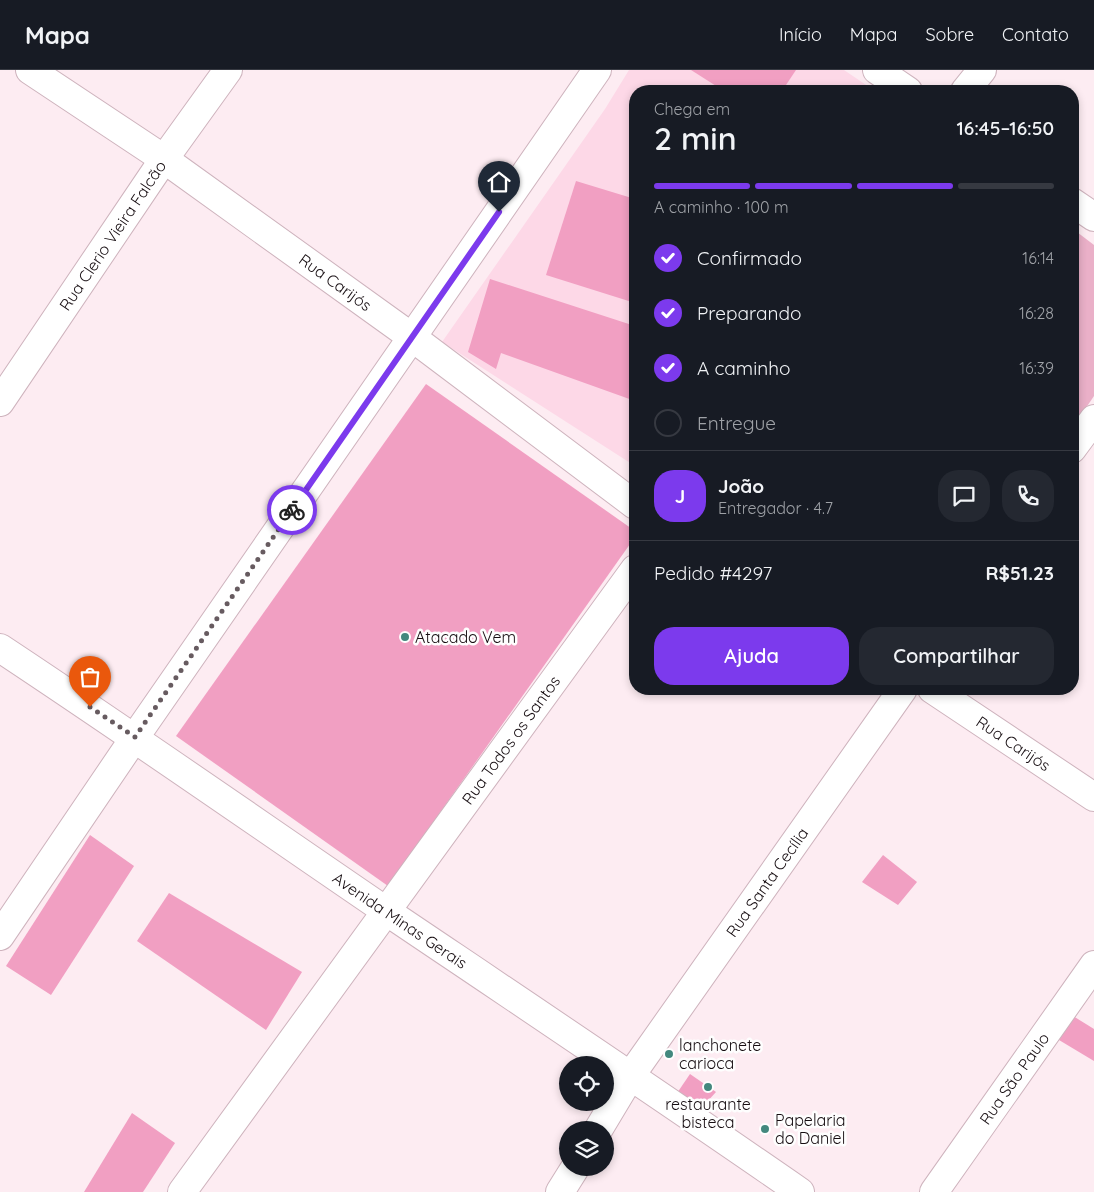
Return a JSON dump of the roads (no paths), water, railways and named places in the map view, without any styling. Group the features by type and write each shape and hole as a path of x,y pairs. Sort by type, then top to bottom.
{"street":[{"name":"Rua Carijós","path":"30,70 164,159 413,338 629,500"},
{"name":"Rua Clerio Vieira Falcão","path":"1,400 164,159 228,70"},
{"path":"0,936 135,737 597,70"},
{"path":"877,70 899,85"},
{"path":"970,85 982,70"},
{"path":"1079,207 1094,217"},
{"path":"1079,439 1094,418"},
{"name":"Rua Todos os Santos","path":"182,1192 629,577"},
{"name":"Avenida Minas Gerais","path":"0,648 135,737 386,911 631,1075 800,1192"},
{"name":"Rua Santa Cecília","path":"603,1121 631,1075 900,695"},
{"name":"Rua Carijós","path":"941,695 1094,797"},
{"name":"Rua São Paulo","path":"934,1192 1094,965"},
{"path":"560,1192 570,1176"}],"place":[{"name":"Atacado Vem","path":"405,637"},
{"name":"lanchonete carioca","path":"669,1054"},
{"name":"restaurante bisteca","path":"708,1087"},
{"name":"Papelaria do Daniel","path":"765,1129"}]}
